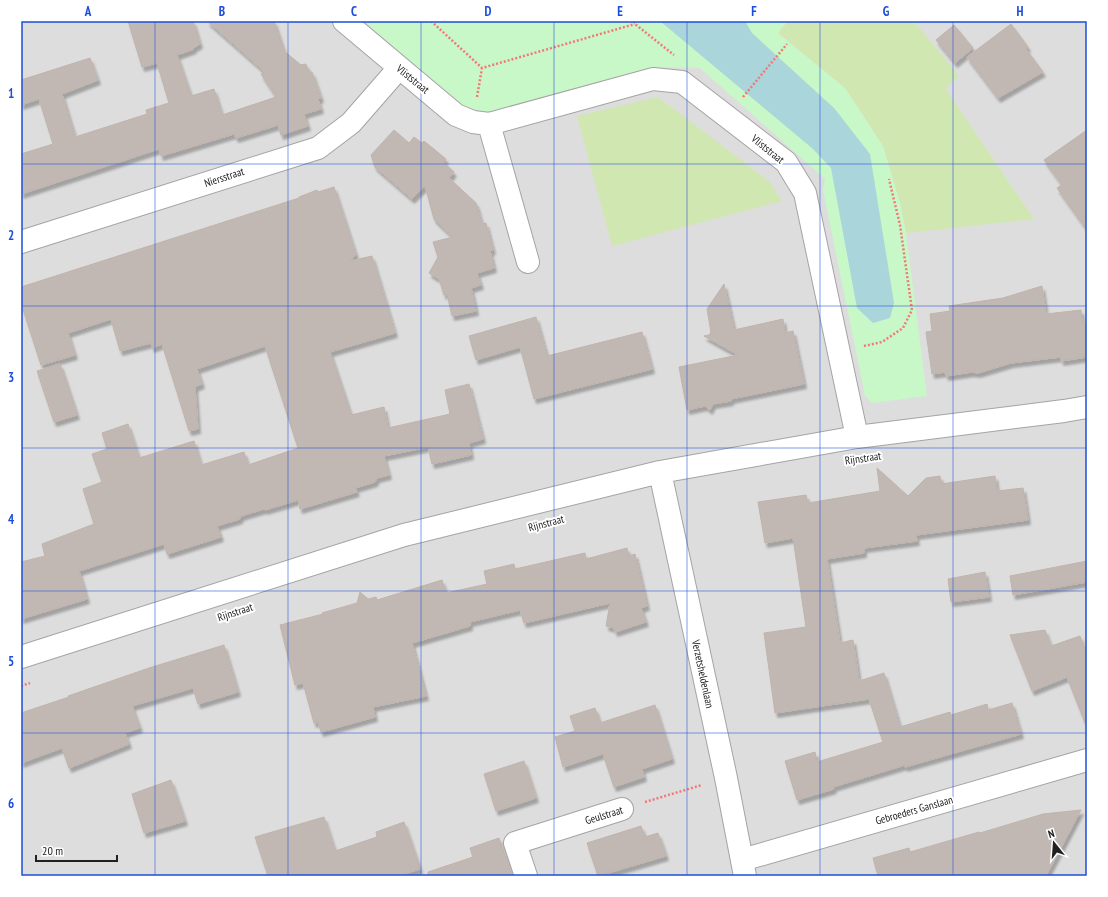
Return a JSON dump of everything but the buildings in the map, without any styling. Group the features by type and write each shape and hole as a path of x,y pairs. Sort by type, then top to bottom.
{"street":[{"name":"Vliststraat","path":"344,21 456,115 473,122 489,124 653,79 682,82 786,162 805,192 840,351 857,437"},
{"name":"Niersstraat","path":"21,242 318,148 351,123 400,68"},
{"path":"489,124 528,262"},
{"name":"Rijnstraat","path":"21,657 404,535 660,472 857,437 1064,411 1087,406"},
{"name":"Verzetsheldenlaan","path":"660,472 726,778 743,868"},
{"name":"Gebroeders Ganslaan","path":"743,868 1087,760"},
{"name":"Geulstraat","path":"526,876 515,843 622,809"}],"path":[{"path":"431,21 482,68 636,24"},
{"path":"742,98 787,44"},
{"path":"840,351 882,342 903,328 912,310 900,225 889,179"},
{"path":"21,686 36,681"},
{"name":"Geulstraat","path":"622,809 726,778"}],"shaded area":[{"path":"21,21 1087,21 1087,876 21,876"}],"green space":[{"path":"364,21 788,21 778,33 845,88 883,146 900,203 906,233 927,396 872,403 865,396 823,190 825,179 700,68 656,67 487,112 464,107"},
{"path":"788,21 914,21 959,76 945,88 1034,219 906,233 900,203 883,146 845,88 777,32"},
{"path":"658,97 769,181 782,201 612,246 577,116"}],"water":[{"path":"660,21 745,21 752,33 834,108 870,154 894,303 890,318 873,323 857,308 831,168 813,149"}]}
